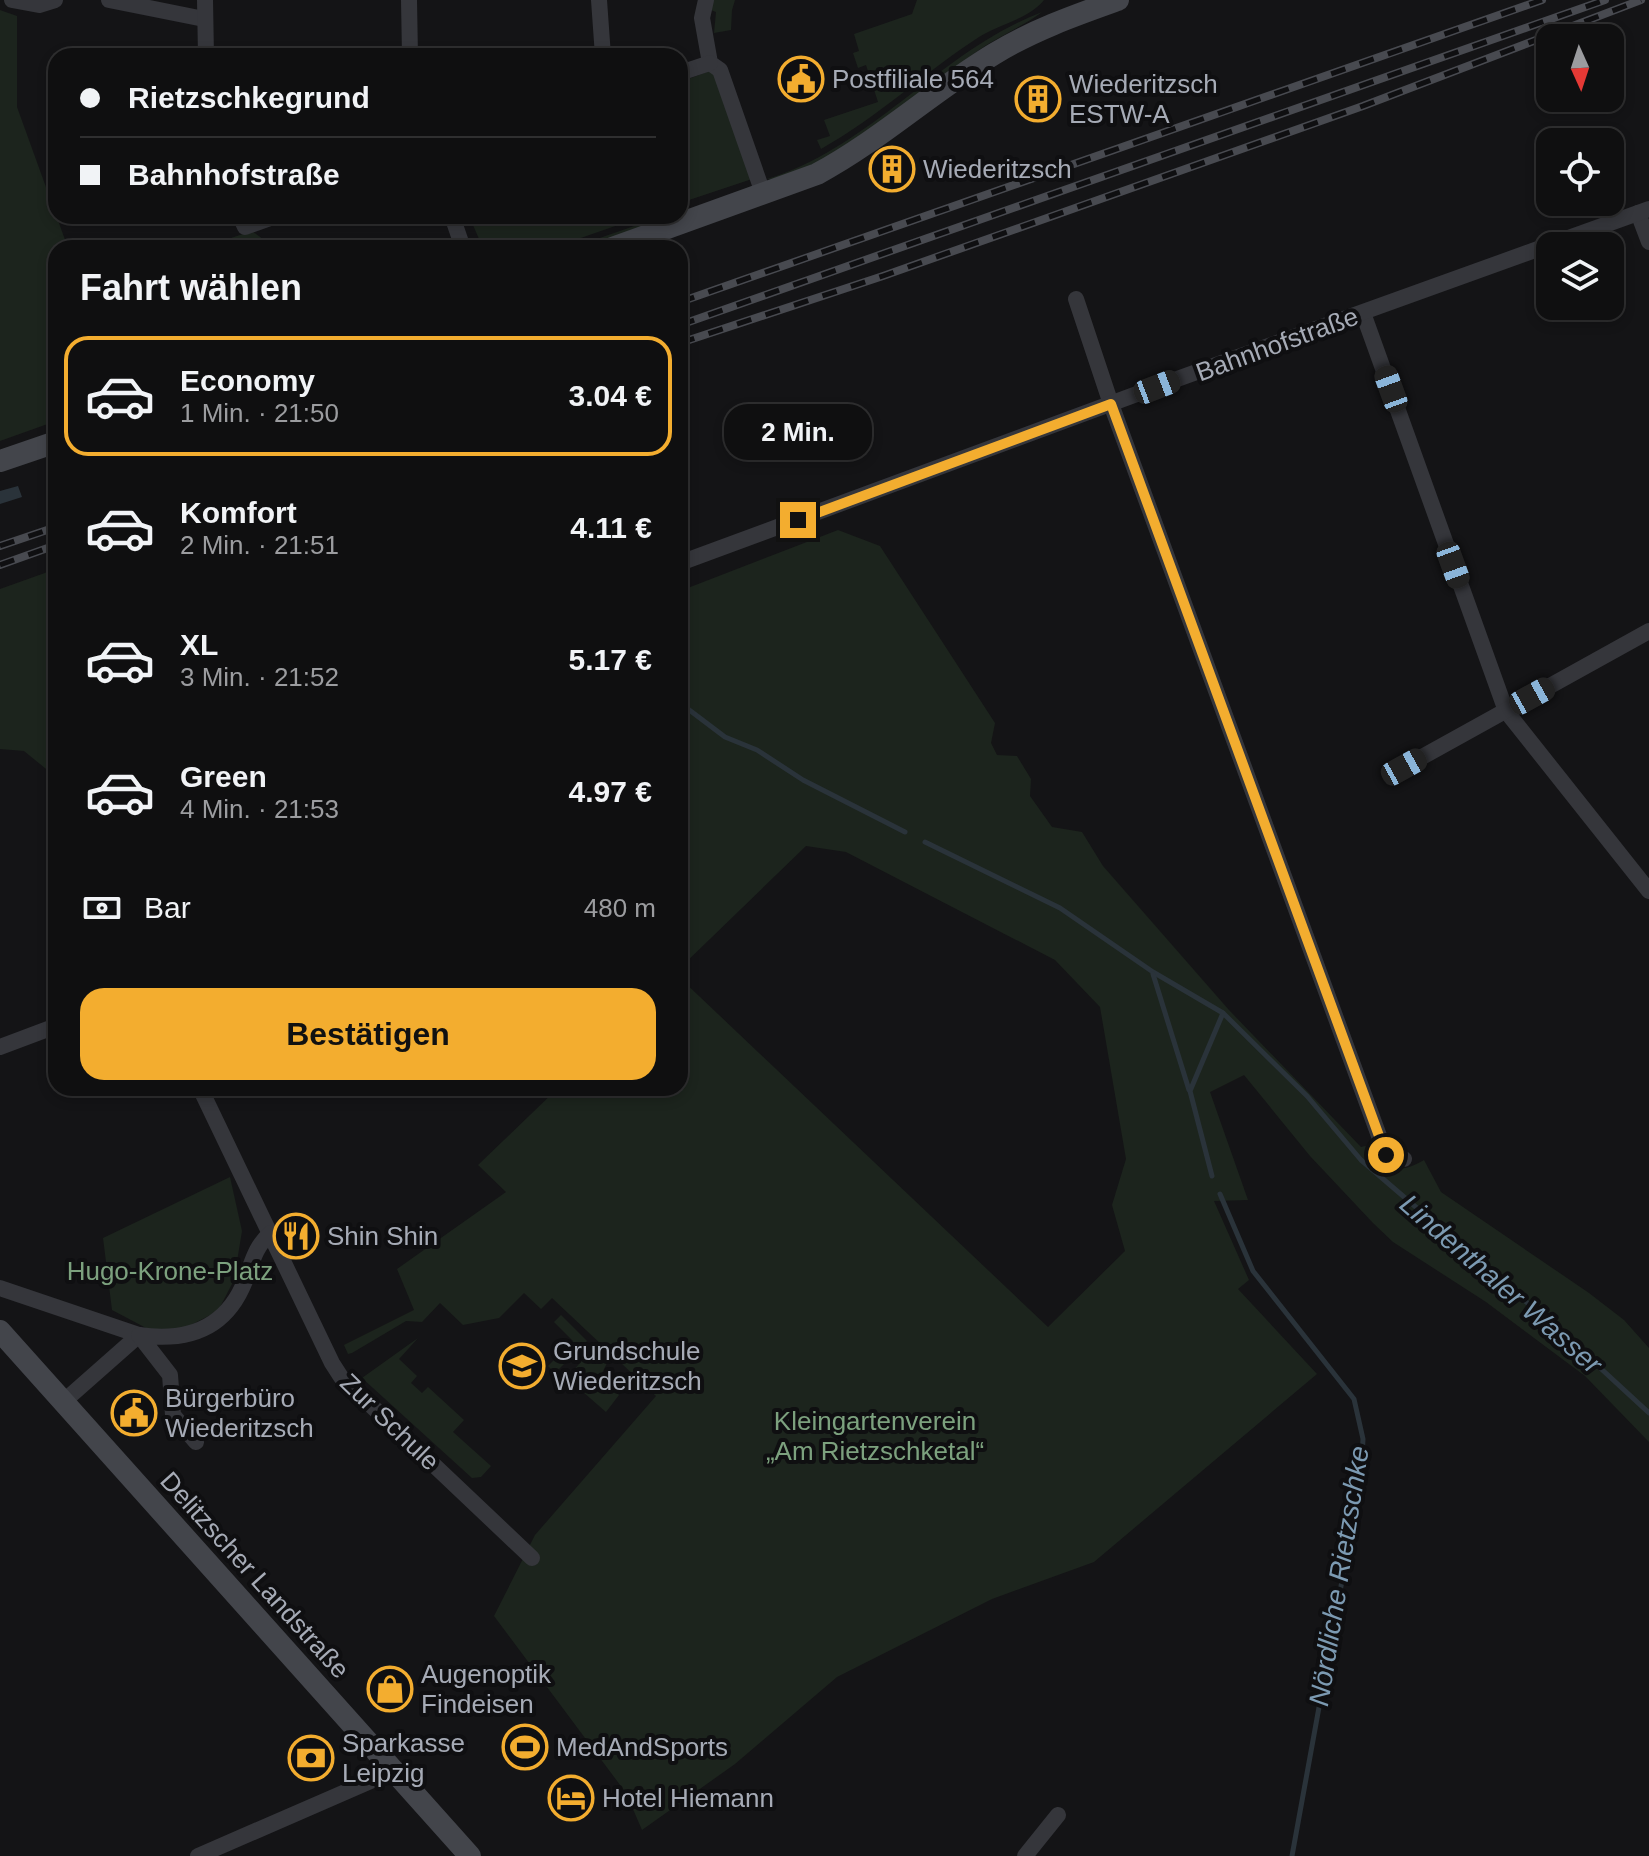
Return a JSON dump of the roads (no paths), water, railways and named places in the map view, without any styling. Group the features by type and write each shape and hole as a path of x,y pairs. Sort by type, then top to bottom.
{"street":[{"path":"12,0 39,5 55,0"},
{"path":"109,0 204,19"},
{"path":"205,0 206,48"},
{"path":"409,0 410,48"},
{"path":"599,0 602,48"},
{"path":"706,0 702,18 710,63 720,70 763,193"},
{"path":"688,220 817,174 841,161 997,52 1072,8 1118,0"},
{"path":"688,70 710,63"},
{"path":"1644,211 1649,242"},
{"name":"Bahnhofstraße","path":"688,560 1644,211"},
{"path":"634,240 678,224"},
{"path":"1076,299 1111,404 1386,1155 1393,1161 1404,1159"},
{"path":"1363,313 1506,711 1649,891"},
{"path":"0,461 48,445"},
{"path":"1404,767 1649,631"},
{"path":"0,1047 48,1029"},
{"name":"Zur Schule","path":"204,1096 341,1377 532,1558"},
{"path":"0,1288 139,1335 167,1339 177,1337 207,1328 229,1312 261,1241 271,1233"},
{"name":"Delitzscher Landstraße","path":"0,1331 470,1856"},
{"path":"62,1403 139,1335"},
{"path":"139,1335 170,1375 173,1415 196,1442"},
{"path":"198,1856 373,1780 390,1766"},
{"path":"1025,1856 1058,1815"}],"waterway":[{"name":"Nördliche Rietzschke","path":"688,709 725,737 757,750 803,780 905,832"},
{"name":"Lindenthaler Wasser","path":"925,842 1060,908 1153,972 1223,1013 1307,1096 1361,1160 1559,1330 1649,1413"},
{"name":"Nördliche Rietzschke","path":"1153,974 1189,1090"},
{"name":"Nördliche Rietzschke","path":"1212,1176 1190,1091 1223,1013"},
{"name":"Nördliche Rietzschke","path":"1220,1194 1253,1271 1354,1399 1363,1439 1361,1476 1292,1856"}],"railway":[{"path":"688,299 1542,0"},
{"path":"688,322 1605,0"},
{"path":"688,340 883,276 1363,106 1641,0"},
{"path":"0,546 48,530"},
{"path":"0,565 48,548"}],"place":[{"name":"Postfiliale 564","path":"801,79"},
{"name":"Wiederitzsch ESTW-A","path":"1038,99"},
{"name":"Wiederitzsch","path":"892,169"},
{"name":"Shin Shin","path":"296,1236"},
{"name":"Grundschule Wiederitzsch","path":"522,1366"},
{"name":"Bürgerbüro Wiederitzsch","path":"134,1413"},
{"name":"Augenoptik Findeisen","path":"390,1689"},
{"name":"MedAndSports","path":"525,1747"},
{"name":"Sparkasse Leipzig","path":"311,1758"},
{"name":"Hotel Hiemann","path":"571,1798"}],"park label":[{"name":"Hugo-Krone-Platz","path":"170,1271"},
{"name":"Kleingartenverein „Am Rietzschketal“","path":"875,1436"}]}
